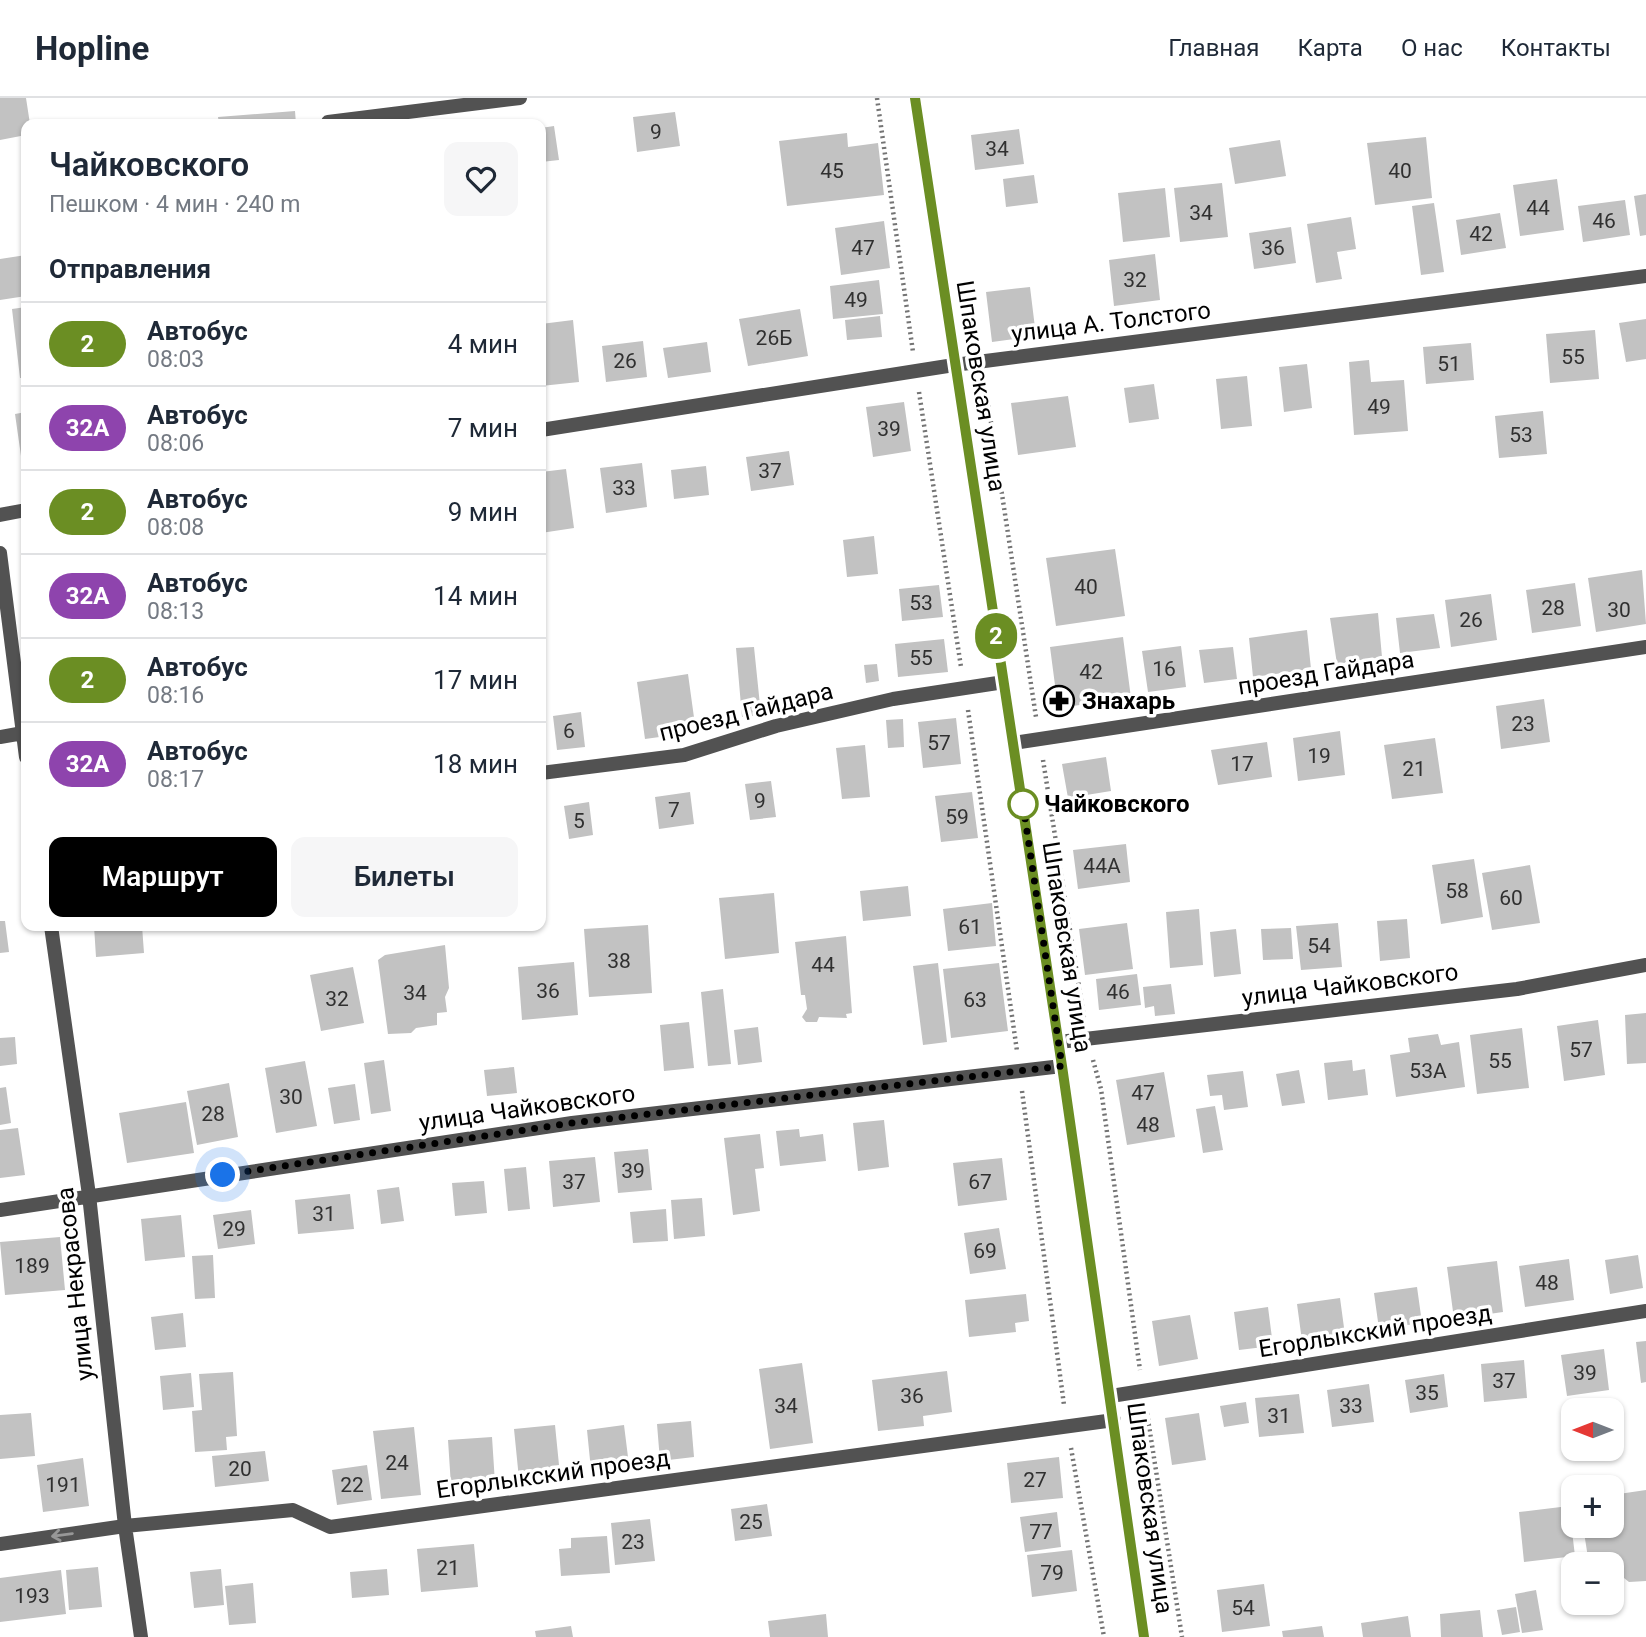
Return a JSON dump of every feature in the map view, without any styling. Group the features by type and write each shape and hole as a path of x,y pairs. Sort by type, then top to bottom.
{"main road":[{"name":"Шпаковская улица","path":"915,98 1059,1042 1144,1637"}],"street":[{"path":"352,119 520,98"},
{"name":"улица А. Толстого","path":"546,429 982,361 1646,276"},
{"path":"0,514 21,511"},
{"path":"0,553 21,717"},
{"name":"проезд Гайдара","path":"1014,743 1646,647"},
{"name":"проезд Гайдара","path":"546,772 684,755 776,726 893,699 1004,682"},
{"path":"0,737 21,733"},
{"name":"улица Некрасова","path":"52,931 89,1195 125,1526 141,1637"},
{"name":"улица Чайковского","path":"1059,1042 1517,989 1646,965"},
{"name":"улица Чайковского","path":"0,1210 572,1123 1062,1066"},
{"name":"Егорлыкский проезд","path":"1111,1396 1646,1311"},
{"name":"Егорлыкский проезд","path":"0,1544 125,1526 293,1510 330,1527 1114,1420"}],"path":[{"path":"877,98 965,688 1067,1427 1104,1637"},
{"path":"972,309 1088,1039 1101,1089 1143,1391 1182,1637"}],"building":[{"path":"0,98 26,98 29,119 21,119 21,136 0,140"},
{"path":"295,111 296,119 218,119"},
{"path":"675,112 680,146 637,152 633,117"},
{"path":"554,126 559,160 546,161 546,127"},
{"path":"1019,129 1024,164 975,170 971,135"},
{"path":"847,133 848,147 878,143 884,195 787,206 779,141"},
{"path":"1426,137 1432,198 1375,205 1367,143"},
{"path":"1280,140 1286,176 1235,184 1229,148"},
{"path":"1034,175 1038,203 1006,207 1003,179"},
{"path":"1557,179 1564,230 1520,236 1513,185"},
{"path":"1222,183 1228,237 1180,242 1174,188"},
{"path":"1165,188 1170,237 1123,242 1118,193"},
{"path":"1646,194 1646,235 1640,236 1634,196"},
{"path":"1625,200 1630,235 1583,242 1578,206"},
{"path":"1434,203 1444,272 1421,275 1412,206"},
{"path":"1500,213 1506,248 1461,255 1456,220"},
{"path":"1351,217 1356,249 1337,252 1342,279 1316,283 1307,224"},
{"path":"884,221 890,268 841,275 835,228"},
{"path":"1291,227 1296,263 1254,269 1249,233"},
{"path":"1155,254 1160,300 1114,306 1109,260"},
{"path":"21,256 21,297 0,300 0,259"},
{"path":"879,280 883,314 833,319 830,286"},
{"path":"1030,287 1036,336 992,342 986,292"},
{"path":"21,308 21,378 20,378 12,309"},
{"path":"800,309 808,356 748,366 739,319"},
{"path":"880,316 882,337 847,340 845,320"},
{"path":"1646,319 1646,359 1626,362 1619,323"},
{"path":"573,320 579,382 546,385 546,323"},
{"path":"1595,330 1599,379 1550,383 1546,334"},
{"path":"643,341 647,377 606,382 602,346"},
{"path":"707,342 711,372 668,378 663,348"},
{"path":"1471,343 1474,380 1426,384 1423,347"},
{"path":"1369,360 1371,382 1404,380 1408,431 1354,435 1349,362"},
{"path":"1307,364 1312,408 1284,412 1279,367"},
{"path":"1247,376 1252,426 1221,429 1216,379"},
{"path":"1154,384 1159,419 1129,423 1124,388"},
{"path":"1068,396 1076,447 1018,455 1011,403"},
{"path":"904,402 911,451 873,457 866,407"},
{"path":"1543,411 1547,454 1499,458 1495,416"},
{"path":"21,413 21,456 15,414"},
{"path":"789,451 794,485 751,491 746,457"},
{"path":"642,463 647,507 606,513 600,468"},
{"path":"706,466 709,495 674,499 671,470"},
{"path":"566,469 574,528 546,532 546,471"},
{"path":"874,536 878,574 847,577 843,540"},
{"path":"1115,549 1125,616 1056,626 1046,558"},
{"path":"1642,570 1646,624 1596,632 1588,578"},
{"path":"1575,583 1581,626 1532,633 1526,590"},
{"path":"939,585 943,617 902,621 899,589"},
{"path":"1491,594 1497,640 1451,647 1445,600"},
{"path":"1378,613 1382,657 1337,664 1330,618"},
{"path":"1434,614 1440,648 1400,653 1396,618"},
{"path":"1307,630 1311,669 1253,677 1249,638"},
{"path":"1123,637 1131,698 1058,708 1050,647"},
{"path":"944,639 948,672 898,677 895,644"},
{"path":"1181,646 1186,687 1148,692 1142,651"},
{"path":"754,647 761,715 742,717 736,648"},
{"path":"1233,647 1237,679 1204,683 1199,650"},
{"path":"877,664 879,681 866,683 864,665"},
{"path":"688,674 696,732 645,739 637,682"},
{"path":"1544,699 1550,742 1501,749 1496,706"},
{"path":"581,712 585,747 557,750 553,716"},
{"path":"956,718 961,764 923,768 918,722"},
{"path":"903,719 904,747 888,748 886,720"},
{"path":"1340,731 1345,775 1298,781 1293,738"},
{"path":"1435,738 1443,793 1392,799 1384,745"},
{"path":"1267,742 1272,777 1218,785 1211,750"},
{"path":"865,745 870,797 842,799 836,748"},
{"path":"1106,757 1111,791 1068,798 1062,764"},
{"path":"771,781 776,817 750,820 745,784"},
{"path":"690,792 694,824 659,829 655,797"},
{"path":"972,792 978,838 941,842 935,796"},
{"path":"589,802 593,835 569,839 564,806"},
{"path":"1126,844 1130,882 1078,889 1073,850"},
{"path":"1474,859 1483,917 1441,924 1432,865"},
{"path":"1530,865 1540,923 1492,930 1482,873"},
{"path":"908,886 911,916 863,921 860,891"},
{"path":"774,893 779,953 725,959 719,898"},
{"path":"992,903 996,946 948,951 943,909"},
{"path":"1199,909 1203,965 1170,968 1166,912"},
{"path":"1407,919 1410,958 1380,961 1377,921"},
{"path":"0,921 5,921 9,952 0,953"},
{"path":"1127,923 1133,969 1085,975 1079,929"},
{"path":"1338,923 1342,967 1301,970 1296,926"},
{"path":"648,925 652,993 589,997 584,929"},
{"path":"1291,928 1293,959 1263,960 1261,929"},
{"path":"1236,929 1241,974 1214,977 1210,932"},
{"path":"94,931 142,931 144,953 96,957"},
{"path":"846,936 852,1013 846,1014 847,1018 819,1017 817,1022 806,1022 802,1017 807,1009 805,995 801,995 795,942"},
{"path":"445,945 449,988 445,997 447,1012 437,1013 437,1025 416,1028 411,1033 388,1034 378,960 385,955"},
{"path":"574,962 578,1015 522,1020 518,967"},
{"path":"938,963 947,1042 923,1045 913,966"},
{"path":"999,963 1008,1031 951,1038 943,969"},
{"path":"353,967 364,1023 321,1031 310,975"},
{"path":"1137,974 1141,1005 1099,1010 1096,979"},
{"path":"1171,984 1175,1014 1155,1016 1154,1006 1145,1008 1143,987"},
{"path":"723,989 731,1064 708,1066 701,992"},
{"path":"1646,1013 1646,1063 1627,1064 1625,1015"},
{"path":"1598,1020 1605,1075 1564,1081 1557,1026"},
{"path":"689,1022 694,1068 664,1071 660,1025"},
{"path":"758,1027 762,1062 738,1065 734,1030"},
{"path":"1522,1028 1529,1088 1477,1094 1470,1035"},
{"path":"1438,1034 1441,1045 1459,1042 1465,1087 1396,1097 1390,1055 1410,1052 1408,1038"},
{"path":"15,1037 17,1064 0,1066 0,1038"},
{"path":"384,1060 391,1111 371,1114 364,1063"},
{"path":"1352,1060 1353,1071 1365,1069 1368,1095 1328,1100 1324,1063"},
{"path":"305,1061 317,1126 276,1133 265,1068"},
{"path":"514,1067 517,1093 487,1096 484,1070"},
{"path":"1299,1070 1305,1103 1282,1106 1276,1074"},
{"path":"1243,1071 1248,1107 1224,1110 1222,1095 1210,1096 1207,1075"},
{"path":"1164,1072 1175,1137 1127,1145 1116,1080"},
{"path":"229,1083 238,1137 197,1145 187,1091"},
{"path":"355,1084 360,1120 334,1124 328,1088"},
{"path":"6,1087 11,1123 0,1125 0,1088"},
{"path":"186,1102 194,1153 127,1163 119,1113"},
{"path":"1215,1106 1223,1150 1203,1153 1196,1109"},
{"path":"884,1120 889,1167 858,1171 853,1123"},
{"path":"18,1128 25,1175 0,1178 0,1130"},
{"path":"799,1129 800,1137 823,1134 826,1161 780,1166 776,1131"},
{"path":"760,1134 764,1168 755,1169 760,1211 733,1215 724,1138"},
{"path":"648,1149 652,1190 618,1193 614,1152"},
{"path":"595,1157 600,1202 553,1207 549,1161"},
{"path":"1002,1158 1007,1200 958,1206 953,1163"},
{"path":"526,1167 530,1209 508,1211 504,1169"},
{"path":"484,1181 487,1213 455,1216 452,1183"},
{"path":"399,1187 404,1221 381,1224 377,1190"},
{"path":"350,1194 354,1229 298,1234 295,1200"},
{"path":"702,1198 705,1236 674,1239 671,1200"},
{"path":"666,1209 668,1241 633,1243 630,1212"},
{"path":"251,1210 255,1244 218,1249 213,1215"},
{"path":"181,1215 185,1257 145,1261 141,1219"},
{"path":"999,1228 1006,1269 970,1274 964,1233"},
{"path":"60,1237 65,1290 5,1295 0,1242"},
{"path":"213,1255 215,1298 195,1299 192,1256"},
{"path":"1638,1255 1643,1288 1610,1294 1605,1260"},
{"path":"1569,1259 1574,1300 1525,1307 1519,1266"},
{"path":"1497,1261 1503,1312 1454,1319 1447,1267"},
{"path":"1417,1287 1422,1323 1379,1329 1374,1293"},
{"path":"1026,1294 1029,1321 1015,1323 1016,1332 969,1337 965,1300"},
{"path":"1340,1298 1345,1335 1302,1341 1297,1304"},
{"path":"1268,1307 1273,1346 1239,1350 1234,1312"},
{"path":"183,1313 186,1347 155,1350 151,1317"},
{"path":"1190,1315 1198,1359 1159,1366 1152,1321"},
{"path":"1646,1341 1646,1382 1641,1383 1636,1342"},
{"path":"1604,1349 1609,1390 1567,1396 1561,1355"},
{"path":"1524,1360 1527,1398 1484,1402 1481,1364"},
{"path":"802,1363 813,1443 770,1449 759,1369"},
{"path":"947,1371 952,1412 923,1416 924,1426 878,1431 872,1380"},
{"path":"233,1372 237,1436 226,1437 227,1450 195,1452 192,1411 202,1410 199,1374"},
{"path":"191,1373 194,1407 163,1410 160,1376"},
{"path":"1444,1374 1448,1407 1410,1413 1405,1380"},
{"path":"1369,1384 1374,1422 1332,1427 1327,1390"},
{"path":"1299,1394 1304,1433 1259,1437 1255,1398"},
{"path":"1246,1402 1249,1423 1224,1427 1220,1406"},
{"path":"31,1413 35,1456 0,1459 0,1415"},
{"path":"1199,1413 1206,1460 1172,1465 1165,1418"},
{"path":"691,1421 694,1457 660,1461 657,1424"},
{"path":"555,1425 560,1475 519,1479 514,1429"},
{"path":"624,1425 629,1465 591,1470 587,1430"},
{"path":"414,1427 421,1495 381,1499 373,1431"},
{"path":"492,1437 495,1483 451,1486 448,1440"},
{"path":"265,1451 269,1481 215,1487 212,1456"},
{"path":"1059,1457 1063,1498 1011,1503 1007,1463"},
{"path":"83,1458 89,1506 43,1512 37,1465"},
{"path":"367,1465 372,1500 337,1505 332,1470"},
{"path":"1646,1490 1646,1581 1629,1582 1624,1578 1624,1552 1587,1552 1585,1538 1624,1538 1624,1493"},
{"path":"767,1504 772,1536 735,1541 731,1509"},
{"path":"1561,1507 1561,1538 1573,1538 1575,1552 1561,1552 1561,1558 1524,1562 1519,1512"},
{"path":"1057,1512 1061,1547 1025,1552 1020,1517"},
{"path":"650,1519 655,1561 615,1565 611,1523"},
{"path":"607,1536 610,1573 561,1576 559,1549 571,1548 571,1538"},
{"path":"474,1544 478,1587 421,1592 417,1549"},
{"path":"1072,1550 1077,1591 1032,1597 1027,1555"},
{"path":"98,1567 102,1607 69,1610 66,1570"},
{"path":"221,1569 224,1605 194,1608 190,1572"},
{"path":"387,1569 389,1595 352,1598 350,1572"},
{"path":"61,1570 66,1614 0,1622 0,1578"},
{"path":"253,1583 256,1623 229,1625 225,1586"},
{"path":"1264,1584 1270,1626 1222,1632 1217,1590"},
{"path":"1536,1590 1543,1630 1522,1633 1515,1594"},
{"path":"1516,1607 1520,1632 1502,1635 1497,1610"},
{"path":"1480,1610 1483,1637 1441,1637 1440,1614"},
{"path":"826,1614 828,1637 770,1637 768,1621"},
{"path":"1408,1616 1411,1637 1363,1637 1361,1623"},
{"path":"571,1626 573,1637 536,1637 535,1631"},
{"path":"1322,1626 1324,1637 1283,1637 1282,1631"}],"bus line":[{"name":"2","path":"915,98 1014,743 1144,1637"}],"place":[{"name":"Знахарь","path":"1059,701"},
{"name":"Чайковского","path":"1023,804"}],"route":[{"path":"223,1175 572,1123 1062,1066 1022,798 1023,804"}]}
